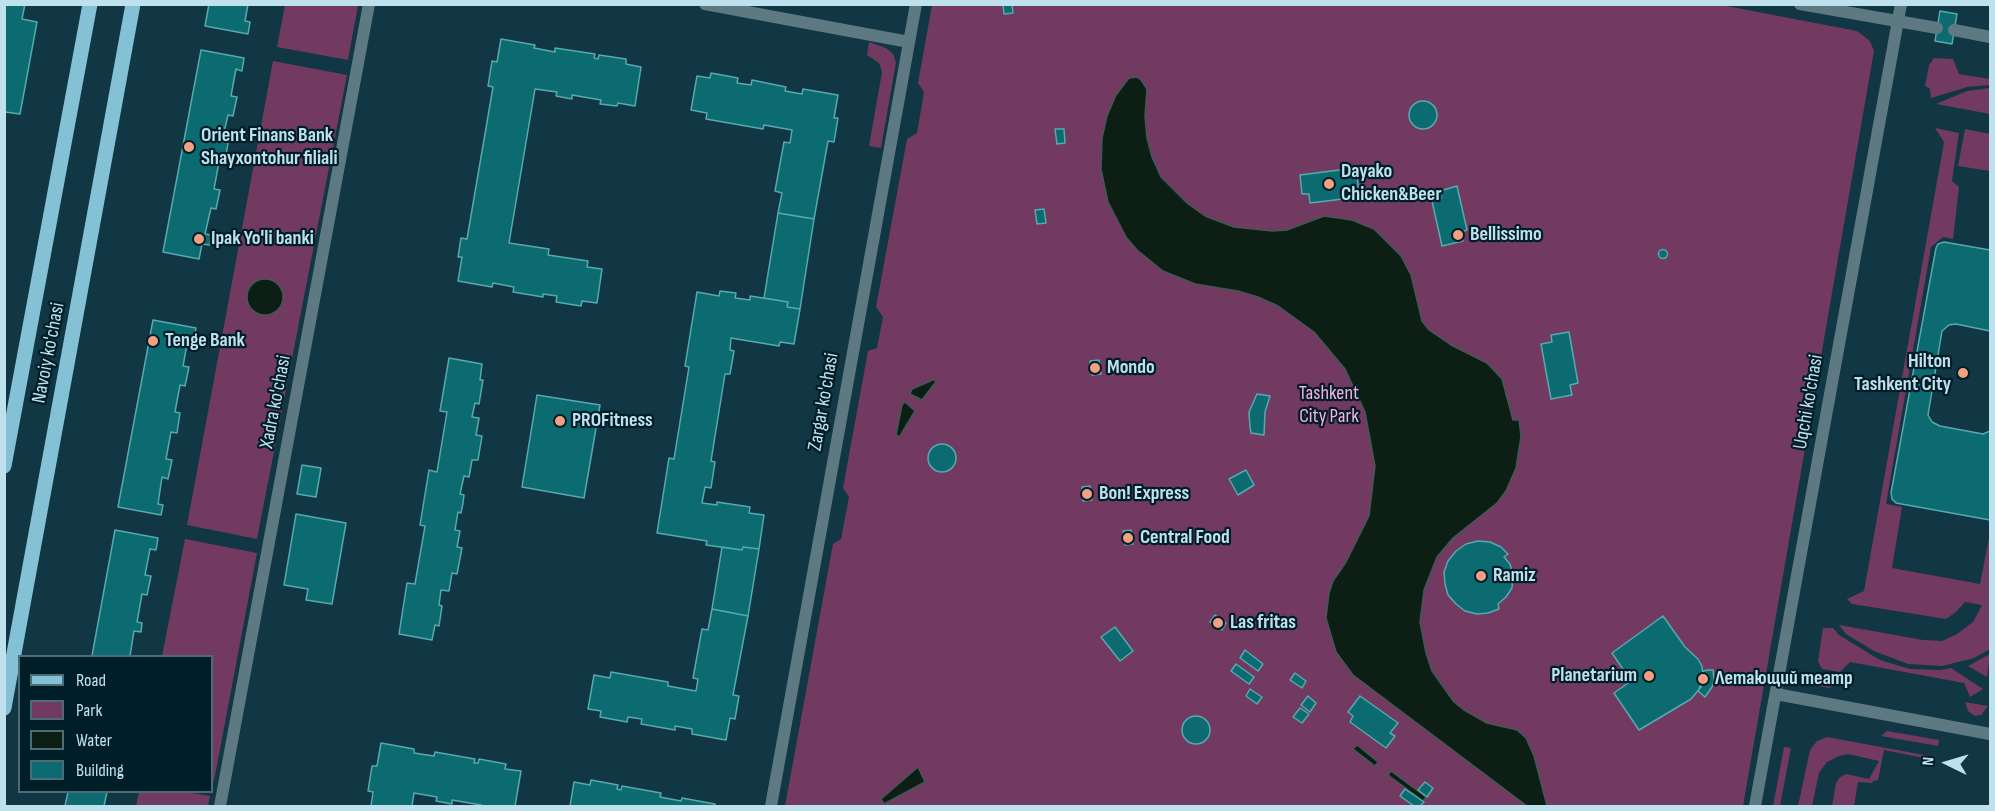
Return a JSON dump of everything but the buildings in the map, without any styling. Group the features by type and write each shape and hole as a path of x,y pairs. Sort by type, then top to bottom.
{"main road":[{"name":"Navoiy ko'chasi","path":"4,466 90,4"},
{"name":"Navoiy ko'chasi","path":"4,708 133,4"}],"street":[{"name":"Xadra ko'chasi","path":"220,807 369,4"},
{"path":"705,4 909,42"},
{"name":"Zargar ko'chasi","path":"771,807 916,4"},
{"path":"1800,4 1937,27"},
{"name":"Uqchi ko'chasi","path":"1755,807 1900,4"},
{"path":"1954,30 1990,37"},
{"path":"1776,694 1990,734"}],"green space":[{"name":"Tashkent City Park","path":"1716,4 1857,31 1870,41 1874,51 1743,806 785,806 833,544 841,539 849,497 843,488 868,351 877,348 883,317 876,307 907,139 917,133 924,92 918,83 932,5"},
{"path":"285,5 358,5 348,60 277,47"},
{"path":"869,42 886,48 893,54 896,62 881,148 869,146 882,72 879,63 867,55"},
{"path":"1934,58 1953,59 1959,74 1990,79 1990,85 1967,87 1931,98 1930,89 1925,86 1929,65"},
{"path":"273,61 347,75 257,539 187,525"},
{"path":"1990,88 1990,114 1936,104 1967,91"},
{"path":"1935,128 1959,133 1952,181 1959,187 1953,239 1943,237 1931,247 1886,504 1902,507 1892,568 1980,584 1990,533 1990,649 1974,658 1942,666 1908,664 1874,651 1846,634 1839,625 1923,640 1942,641 1957,634 1973,622 1982,605 1965,602 1946,619 1852,604 1847,599 1864,591 1944,142"},
{"path":"1965,129 1990,134 1990,171 1958,166"},
{"path":"185,539 257,553 214,781 213,655 162,655"},
{"path":"1823,628 1833,628 1839,635 1880,660 1910,669 1951,668 1983,689 1970,697 1964,683 1850,662 1840,672 1822,669 1818,661"},
{"path":"1990,654 1987,677 1968,666"},
{"path":"1825,677 1840,679 1830,688 1817,686"},
{"path":"1965,702 1988,706 1981,715 1975,716 1968,711"},
{"path":"1887,731 1939,740 1938,746 1881,736"},
{"path":"1827,737 1935,757 1929,759 1884,750 1878,780 1872,783 1858,782 1854,806 1832,806 1836,783 1840,777 1846,774 1869,779 1879,761 1848,754 1839,756 1827,762 1819,773 1812,806 1798,806 1810,750 1817,741"},
{"path":"1784,747 1791,748 1780,806 1773,806"},
{"path":"139,793 192,793 210,796 208,806 136,806"}],"water":[{"path":"1137,77 1147,89 1145,116 1152,157 1161,177 1187,203 1205,216 1234,227 1272,231 1287,230 1324,216 1352,220 1374,229 1401,256 1411,275 1422,321 1429,330 1451,345 1487,363 1502,379 1513,420 1519,420 1521,436 1516,468 1506,491 1497,503 1453,538 1437,557 1424,590 1420,622 1432,671 1454,702 1487,723 1517,730 1526,738 1534,756 1547,806 1527,806 1353,675 1336,652 1326,618 1329,593 1333,581 1346,562 1369,516 1375,466 1365,412 1345,369 1314,332 1278,306 1258,297 1238,291 1195,284 1163,271 1137,250 1126,237 1108,202 1101,169 1102,138 1107,116 1116,95 1129,78"},
{"path":"265,279 278,284 283,297 278,310 265,315 252,310 247,297 252,284"},
{"path":"936,380 935,383 922,400 910,394 912,389"},
{"path":"905,402 915,411 898,436 896,435 902,405"},
{"path":"1357,745 1378,762 1375,766 1353,749"},
{"path":"918,767 925,782 884,804 881,799"},
{"path":"1391,771 1426,797 1423,801 1388,775"}],"place":[{"name":"Orient Finans Bank Shayxontohur filiali","path":"189,147"},
{"name":"Dayako Chicken&Beer","path":"1329,184"},
{"name":"Bellissimo","path":"1458,235"},
{"name":"Ipak Yo'li banki","path":"199,239"},
{"name":"Tenge Bank","path":"153,341"},
{"name":"Mondo","path":"1095,368"},
{"name":"Hilton Tashkent City","path":"1963,373"},
{"name":"PROFitness","path":"560,421"},
{"name":"Bon! Express","path":"1087,494"},
{"name":"Central Food","path":"1128,538"},
{"name":"Ramiz","path":"1481,576"},
{"name":"Las fritas","path":"1218,623"},
{"name":"Planetarium","path":"1649,676"},
{"name":"Летающий театр","path":"1703,679"}]}
